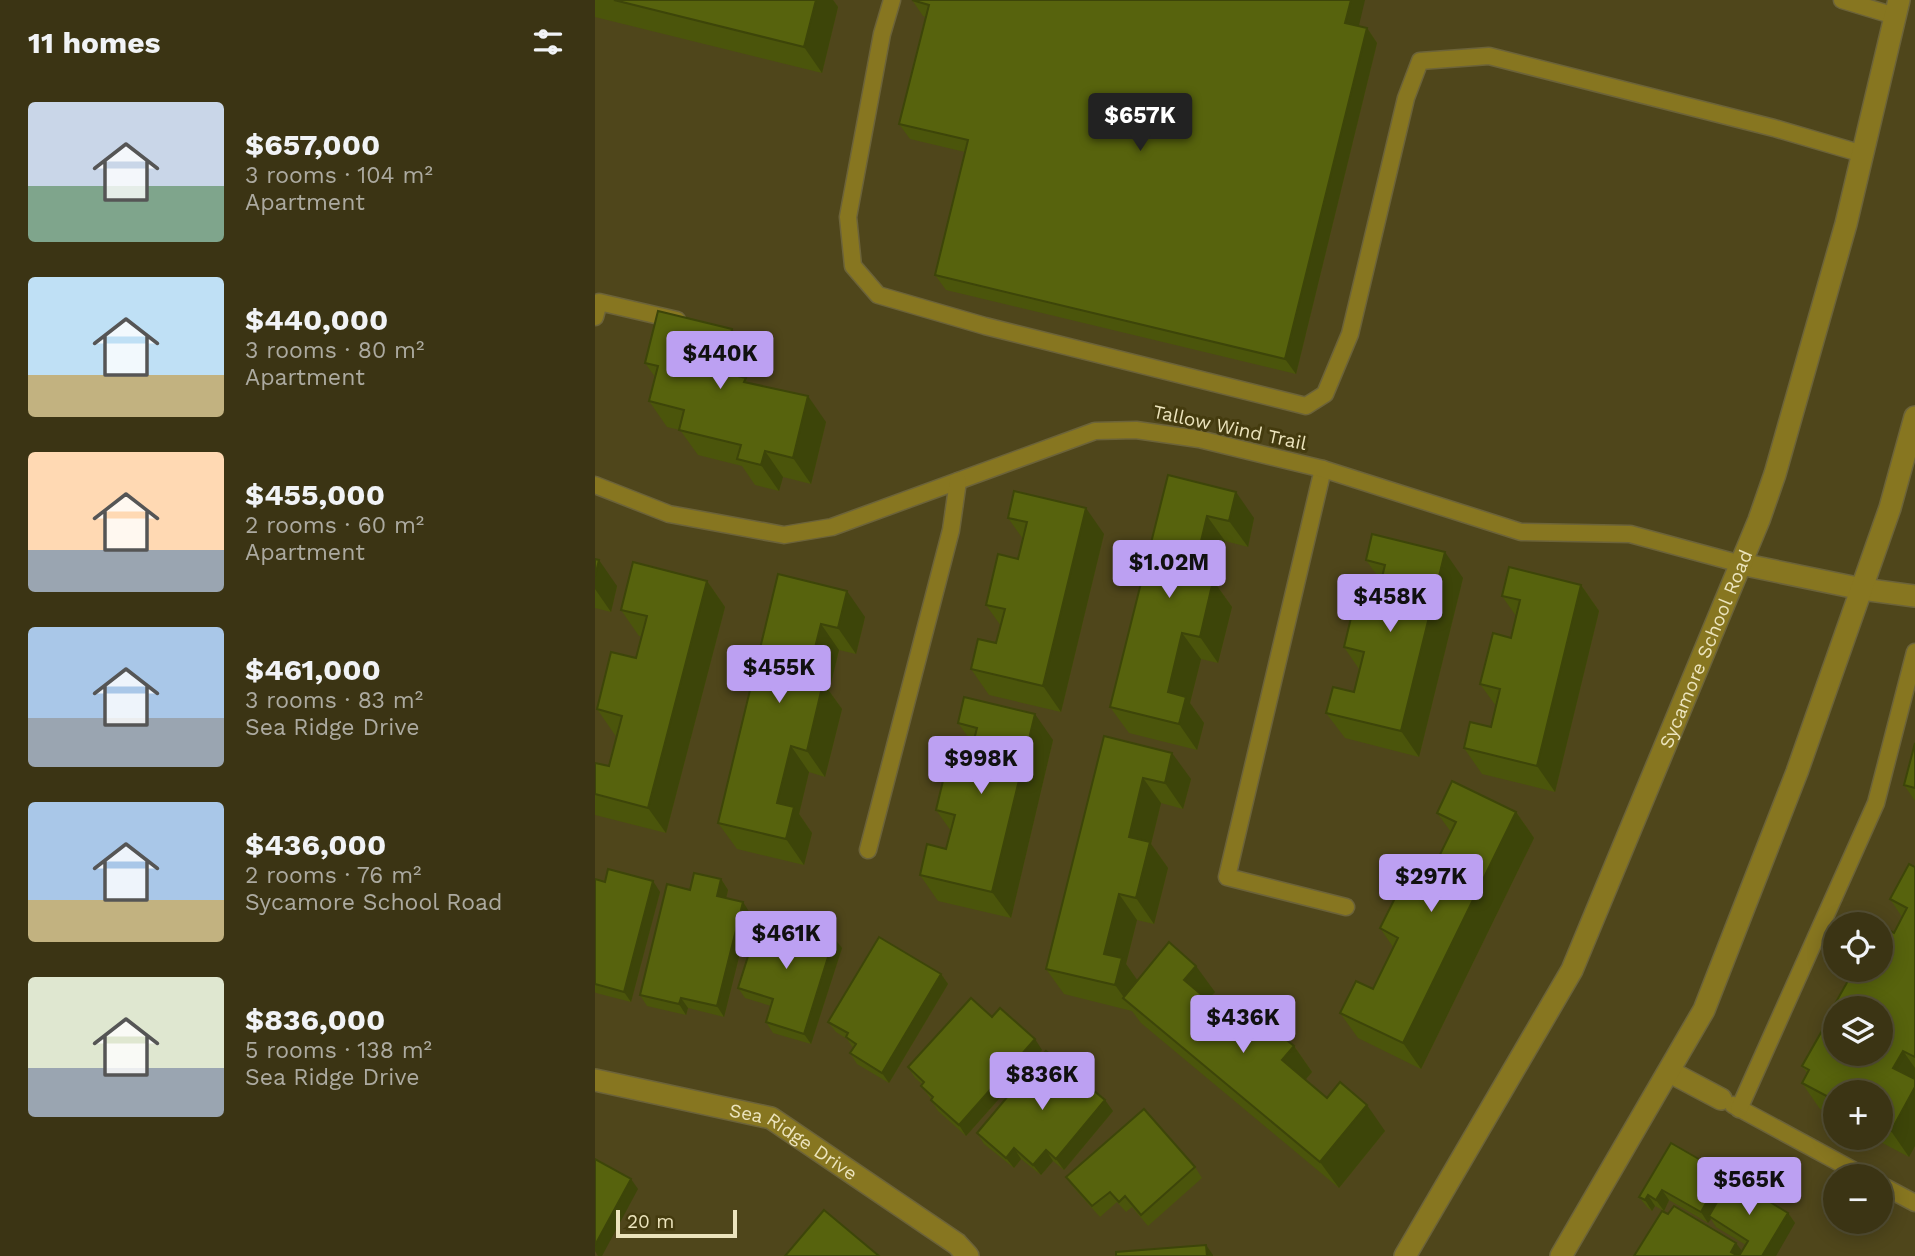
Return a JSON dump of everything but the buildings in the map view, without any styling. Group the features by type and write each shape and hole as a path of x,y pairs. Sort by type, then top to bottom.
{"main road":[{"name":"Sycamore School Road","path":"1405,1256 1572,970 1741,564 1775,474 1843,237 1897,8"},
{"path":"1561,1256 1704,1010 1797,772 1890,508 1915,417"},
{"path":"1741,564 1862,589 1915,596"},
{"path":"1670,1072 1730,1104"},
{"name":"Sea Ridge Drive","path":"595,1080 771,1118 957,1244 968,1256"}],"lane":[{"path":"892,0 882,34 848,217 853,266 878,295 985,326 1306,406 1325,394 1350,334 1406,98 1420,61 1489,56 1774,128 1863,154"},
{"path":"1842,0 1897,8"},
{"path":"595,317 599,302 690,323"},
{"name":"Tallow Wind Trail","path":"595,485 669,514 784,535 832,527 1095,431 1136,430 1199,439 1323,468 1521,532 1630,534 1741,564"},
{"path":"1323,468 1227,877 1346,907"},
{"path":"868,850 951,530 958,481"},
{"path":"1842,1164 1730,1104 1876,803 1915,652"},
{"path":"1893,1191 1915,1203"}]}
